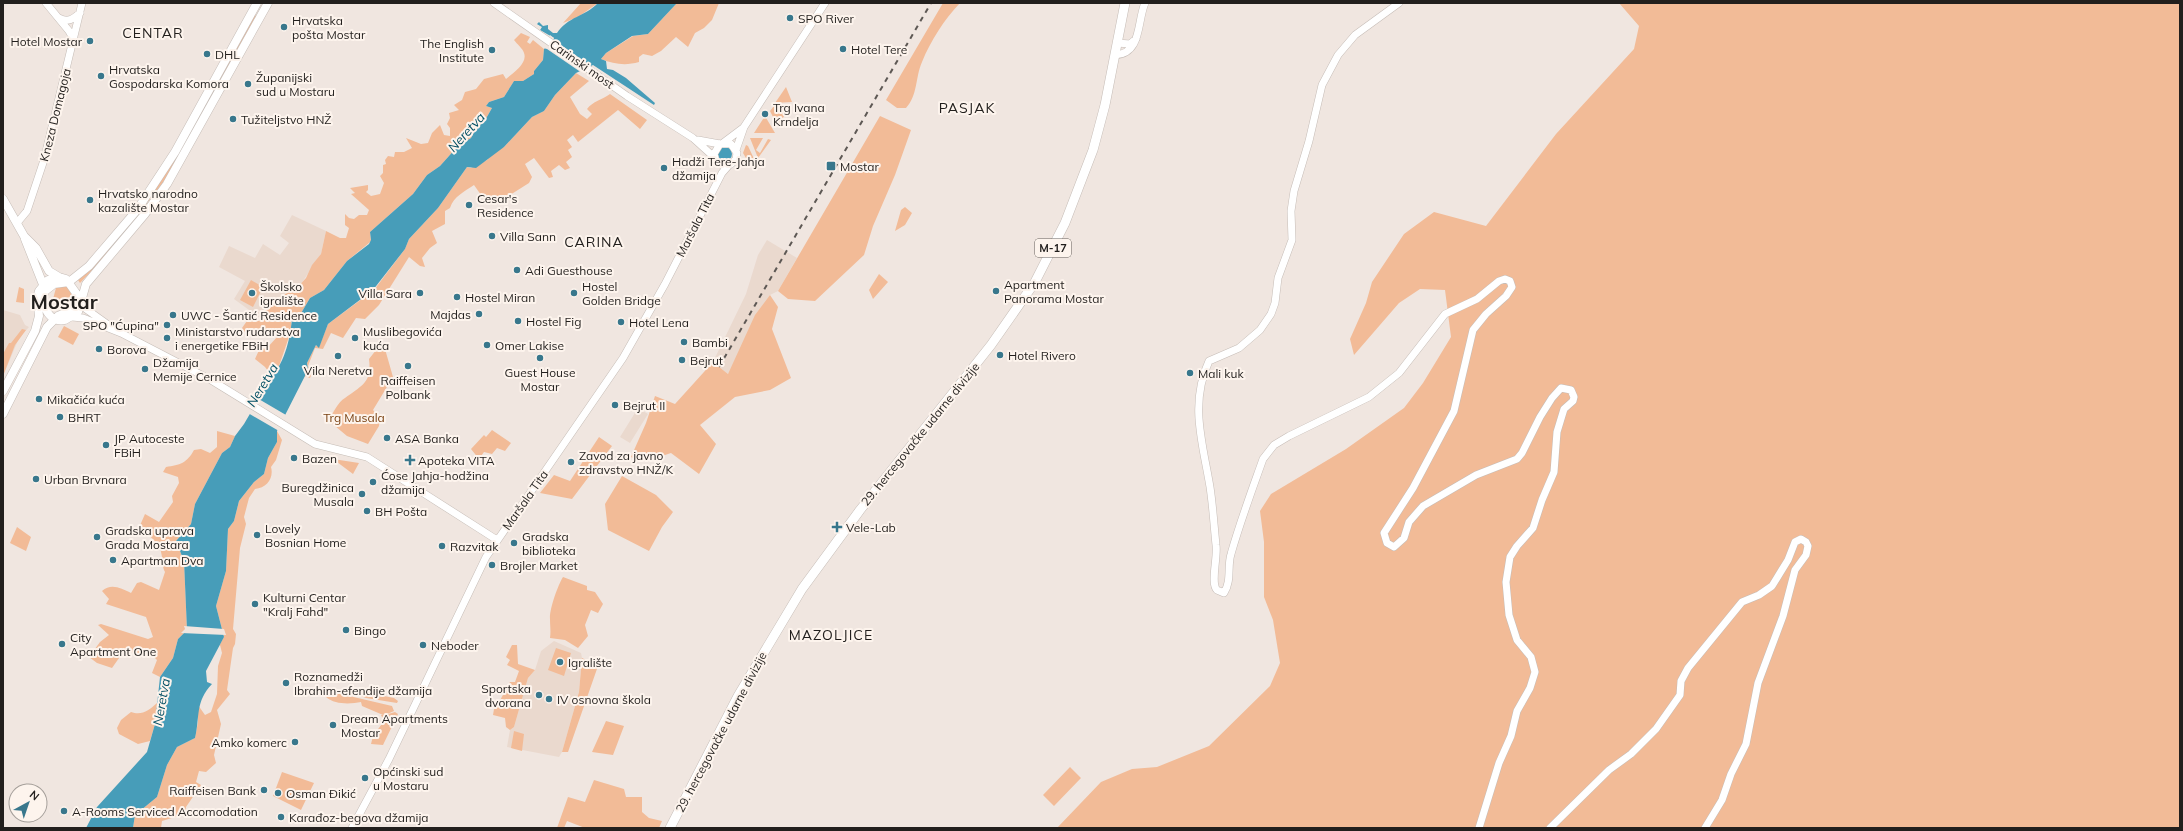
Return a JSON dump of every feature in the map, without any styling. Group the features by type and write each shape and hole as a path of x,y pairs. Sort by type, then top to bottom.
{"main road":[{"path":"34,331 39,312 38,294 44,288 89,266 95,257 137,210 158,180 257,3"},
{"path":"57,320 72,317 78,312 82,305 84,288 103,263 145,214 167,184 268,3"},
{"name":"M-17","path":"1117,43 1126,3"},
{"name":"29. hercegovačke udarne divizije","path":"670,828 738,696 802,589 860,510 991,345 1035,282 1065,223 1085,173 1105,105 1117,43"},
{"path":"3,199 24,236 44,288 43,298 45,308 40,323 34,331 3,391"},
{"path":"24,236 36,248 50,271 64,279 76,295"},
{"path":"3,414 46,332 57,320 73,309 76,295 88,275 103,263"},
{"path":"45,308 57,320"}],"street":[{"path":"46,3 74,40"},
{"name":"Kneza Domagoja","path":"17,223 27,211 44,160 82,3"},
{"name":"Carinski most","path":"494,3 627,96 693,138"},
{"path":"693,138 716,160 729,165 736,159 736,150 744,126 825,3"},
{"path":"1115,54 1121,54 1128,51 1136,39 1145,3"},
{"path":"1399,3 1355,35 1333,62 1322,85 1309,141 1294,191 1291,211 1292,240 1278,278 1275,303 1271,314 1260,330 1238,348 1209,361 1202,380 1198,421 1211,492 1217,551 1213,583 1217,590 1224,593 1230,573 1232,551 1263,459 1270,449 1305,426 1355,405 1369,397 1399,373 1445,314 1477,299 1499,280 1505,279 1510,281 1512,287 1506,296 1486,314 1473,330 1458,400 1454,411 1413,488 1384,533 1387,542 1394,547 1404,538 1409,522 1423,506 1476,475 1517,459 1522,453 1540,417 1558,391 1566,388 1571,390 1574,397 1573,401 1564,409 1556,438 1554,472 1542,500 1533,528 1517,546 1510,557 1506,582 1509,615 1517,640 1531,657 1535,672 1530,688 1517,711 1511,736 1499,763 1479,828"},
{"path":"58,18 69,21 80,13"},
{"path":"1117,43 1130,44 1136,39"},
{"path":"716,160 715,150 744,126"},
{"path":"693,138 722,144 731,144 736,150"},
{"name":"Maršala Tita","path":"716,160 717,182"},
{"name":"Maršala Tita","path":"352,828 389,758 466,597 496,540 623,358 665,284 717,182 729,165"},
{"path":"76,295 82,305 121,333"},
{"path":"72,317 83,318 121,333 239,396 292,431 315,444 367,457 496,540"},
{"path":"1550,828 1609,770 1635,750 1656,729 1680,695 1682,681 1688,668 1742,602 1759,595 1772,586 1788,560 1795,542 1801,539 1806,542 1808,546 1806,554 1795,570 1783,616 1765,662 1753,705 1746,744 1731,774 1722,800 1705,828"}],"shaded area":[{"path":"292,215 326,231 321,254 301,284 281,296 265,310 260,318 234,299 245,281 219,267 229,246 255,258 263,244 280,255 289,243 280,236"},
{"path":"767,240 797,258 778,291 770,295 728,374 713,362 746,294 758,255"},
{"path":"3,310 20,315 25,325 29,327 19,338 3,376"},
{"path":"638,408 648,414 630,443 620,437"},
{"name":"IV osnovna škola","path":"554,641 581,653 582,658 579,692 562,752 559,757 507,747 510,730 514,727 528,678 535,670 541,651"}],"green space":[{"path":"581,3 598,3 578,17 563,23"},
{"path":"677,3 719,3 712,20 704,28 695,33 688,47 676,37 661,51 652,56 643,54 639,57 639,62 620,64 601,59 606,53 633,36 648,34"},
{"path":"943,3 960,3 943,23 929,46 920,68 913,98 910,103 906,108 897,108 886,100"},
{"path":"1619,3 2180,3 2180,828 1057,828 1101,782 1132,769 1157,767 1209,746 1270,686 1280,663 1273,620 1264,597 1264,542 1260,511 1271,494 1346,449 1404,408 1423,383 1451,337 1445,290 1420,289 1399,303 1354,355 1350,339 1366,303 1372,282 1404,234 1434,212 1486,226 1556,134 1634,49 1639,26"},
{"path":"254,15 257,16 213,96 210,95"},
{"path":"521,33 530,37 527,42 530,44 533,40 544,49 543,60 534,71 534,74 523,81 514,81 504,97 489,102 486,106 492,108 484,122 478,126 471,138 457,147 440,166 427,175 413,194 370,232 371,241 347,261 324,290 310,298 300,315 291,322 292,328 278,369 272,376 265,367 255,359 260,348 266,349 278,336 274,333 262,331 256,336 245,332 242,328 249,318 259,321 265,310 281,296 296,289 306,278 312,265 321,254 326,231 340,238 346,238 349,228 345,225 345,214 349,218 354,219 359,215 367,215 369,210 351,194 355,193 350,188 368,185 368,190 366,192 371,196 380,194 384,183 380,176 383,173 383,165 386,164 385,160 388,156 394,157 395,152 404,152 412,148 406,138 421,144 428,143 432,133 440,125 444,135 450,136 450,128 447,124 450,118 449,113 459,110 454,105 462,100 465,92 476,89 484,79 503,74 506,79 519,68 525,57 521,48 514,40"},
{"path":"576,73 589,81 570,97 580,114 587,119 592,114 587,109 589,106 610,94 647,120 640,129 618,110 578,142 573,135 567,140 572,147 568,150 572,157 566,162 570,168 565,170 559,165 551,171 553,177 549,178 534,158 525,164 532,177 529,183 497,203 486,202 474,185 460,195 454,200 450,208 445,211 445,224 432,231 437,243 430,248 422,258 425,267 420,266 409,257 379,305 365,319 356,318 343,338 331,333 323,349 315,348 308,366 312,373 310,378 305,376 297,388 308,370 307,363 316,345 319,347 328,324 374,290 405,249 409,239 438,208 467,167 471,168 487,160 495,151 504,147 532,117 544,111 555,95"},
{"path":"786,87 792,102 775,103"},
{"path":"207,101 209,103 165,180 101,261 80,283 78,280 123,230"},
{"path":"790,105 778,127 770,111 774,106"},
{"path":"765,116 775,133 754,133"},
{"path":"880,116 911,130 895,175 873,226 864,255 815,301 788,299 778,291"},
{"path":"750,138 763,138 756,150 760,153 768,139 771,140 758,158"},
{"path":"746,145 748,146 756,163 746,158 743,153"},
{"path":"905,207 912,213 905,225 895,231 901,210"},
{"path":"879,274 888,282 873,299 869,290"},
{"name":"Školsko igralište","path":"251,280 263,287 253,307 240,300"},
{"path":"71,285 73,300 59,307 53,299 56,288"},
{"path":"19,287 24,289 24,303 16,302"},
{"path":"770,295 778,307 772,329 791,378 770,390 735,397 700,425 716,444 699,474 671,453 656,458 648,454 640,462 631,457 646,423 655,396 675,404 713,362 728,374 755,315"},
{"path":"64,326 79,334 73,345 58,337"},
{"path":"22,329 26,330 15,345 3,376 3,354 9,343 11,343"},
{"name":"Trg Musala","path":"380,345 385,349 393,377 373,410 380,418 379,426 368,444 347,436 329,421 340,402 364,383 369,373 369,359"},
{"path":"492,430 511,443 505,451 497,448 492,454 484,452 479,459 471,449 484,435 486,437"},
{"path":"217,431 235,436 230,447 222,453 195,504 191,524 176,541 184,561 187,630 178,639 173,658 160,677 152,673 157,660 152,655 124,651 112,668 97,663 89,657 100,642 109,635 98,625 101,624 148,639 153,637 146,617 106,604 109,599 102,591 112,587 120,588 131,593 137,583 141,582 159,590 165,572 160,548 147,534 138,530 145,514 159,522 173,502 172,496 179,483 178,477 163,472 166,467 183,463 189,458 194,450 201,449 210,453 217,447"},
{"path":"277,431 282,440 276,460 271,467 272,471 269,482 263,487 255,489 249,498 244,517 246,524 240,548 233,629 236,634 227,690 230,694 217,710 221,724 214,755 216,763 206,772 199,771 196,782 201,785 186,807 185,814 162,821 161,828 133,828 135,815 157,797 167,765 177,747 195,738 198,722 198,705 205,715 211,712 217,694 218,666 222,653 220,645 219,646 224,637 216,606 226,571 228,529 234,521 239,501 254,482 264,474 268,458 277,442"},
{"path":"599,437 612,446 572,499 540,493 554,475 570,481"},
{"path":"333,459 359,463 353,474"},
{"path":"622,476 656,495 673,512 662,527 649,551 608,530 605,504"},
{"path":"17,527 31,537 26,551 10,543"},
{"path":"563,577 587,586 587,590 595,592 603,604 598,613 591,610 585,625 588,636 578,648 565,640 550,638 550,615 552,604 556,591"},
{"path":"512,645 517,645 518,664 535,670 528,678 514,727 510,730 506,727 505,718 493,715 495,703 498,704 510,682 515,682 519,671 507,665 510,660 506,657"},
{"name":"Igralište","path":"556,648 571,653 564,676 548,670"},
{"path":"582,658 598,666 568,752 562,752 579,692"},
{"path":"328,691 392,706 394,711 385,715 395,712 398,714 383,745 371,744 373,736 384,721 381,715 383,715 362,706 361,702 338,703 330,700 326,697"},
{"path":"359,691 394,698 398,701 397,703 366,698 358,695"},
{"path":"157,703 155,724 150,741 138,744 119,734 117,728 121,720 131,712 142,713"},
{"path":"606,721 624,726 613,755 592,752"},
{"path":"514,731 524,734 522,751 511,748"},
{"path":"1070,767 1081,778 1054,806 1043,795"},
{"path":"282,772 314,783 301,810 273,796"},
{"path":"594,780 624,789 626,797 642,797 642,812 649,818 662,821 659,828 585,828 567,821 564,828 557,828 568,797 585,802"}],"water":[{"name":"Neretva","path":"598,3 677,3 648,34 632,36 606,53 601,59 606,61 607,69 613,70 626,78 655,103 654,105 593,65 576,73 555,95 544,111 532,117 504,147 476,168 467,167 438,208 409,239 405,249 373,290 328,324 319,348 316,345 307,363 308,370 277,431 277,442 268,458 264,474 254,482 239,501 234,521 228,529 226,571 216,606 224,637 206,671 207,682 212,684 200,703 195,738 177,747 167,765 157,797 135,815 133,828 86,828 97,807 147,752 155,724 160,677 173,658 178,639 187,630 184,561 176,541 191,524 195,504 222,453 230,447 235,436 277,370 284,356 289,340 292,317 300,315 310,298 324,290 347,261 369,244 371,240 370,232 413,194 427,175 440,166 457,147 471,138 476,128 484,122 492,108 486,106 489,102 504,97 514,81 523,81 534,74 534,71 543,60 544,49 554,38 540,30 541,27 537,24 539,22 543,26 548,25 548,29 553,33 557,33 566,23 588,11"},
{"path":"722,147 728,147 732,151 732,157 728,161 722,161 718,157 718,151"}],"pier":[{"path":"538,25 542,27 540,30 548,36 538,30"},
{"path":"550,35 554,38 553,40 593,67 582,73 547,49 543,48 551,38 549,37"},
{"path":"257,398 286,415 279,431 248,413"},
{"path":"184,626 224,629 226,635 181,633 185,629"}],"railway":[{"path":"719,367 931,3"}],"place":[{"name":"SPO River","path":"790,18"},
{"name":"Hrvatska pošta Mostar","path":"284,27"},
{"name":"Hotel Mostar","path":"90,41"},
{"name":"Hotel Tere","path":"843,49"},
{"name":"The English Institute","path":"492,50"},
{"name":"DHL","path":"207,54"},
{"name":"Hrvatska Gospodarska Komora","path":"101,76"},
{"name":"Županijski sud u Mostaru","path":"248,84"},
{"name":"Trg Ivana Krndelja","path":"765,114"},
{"name":"Tužiteljstvo HNŽ","path":"233,119"},
{"name":"Mostar","path":"831,166"},
{"name":"Hadži Tere-Jahja džamija","path":"664,168"},
{"name":"Hrvatsko narodno kazalište Mostar","path":"90,200"},
{"name":"Cesar's Residence","path":"469,205"},
{"name":"Villa Sann","path":"492,236"},
{"name":"Adi Guesthouse","path":"517,270"},
{"name":"Apartment Panorama Mostar","path":"996,291"},
{"name":"Školsko igralište","path":"252,293"},
{"name":"Villa Sara","path":"420,293"},
{"name":"Hostel Golden Bridge","path":"574,293"},
{"name":"Hostel Miran","path":"457,297"},
{"name":"Majdas","path":"479,314"},
{"name":"UWC - Šantić Residence","path":"173,315"},
{"name":"Hostel Fig","path":"518,321"},
{"name":"Hotel Lena","path":"621,322"},
{"name":"SPO \"Ćupina\"","path":"167,325"},
{"name":"Ministarstvo rudarstva i energetike FBiH","path":"167,338"},
{"name":"Muslibegovića kuća","path":"355,338"},
{"name":"Bambi","path":"684,342"},
{"name":"Omer Lakise","path":"487,345"},
{"name":"Borova","path":"99,349"},
{"name":"Hotel Rivero","path":"1000,355"},
{"name":"Vila Neretva","path":"338,356"},
{"name":"Guest House Mostar","path":"540,358"},
{"name":"Bejrut","path":"682,360"},
{"name":"Raiffeisen Polbank","path":"408,366"},
{"name":"Džamija Memije Cernice","path":"145,369"},
{"name":"Mali kuk","path":"1190,373"},
{"name":"Mikačića kuća","path":"39,399"},
{"name":"Bejrut II","path":"615,405"},
{"name":"BHRT","path":"60,417"},
{"name":"ASA Banka","path":"387,438"},
{"name":"JP Autoceste FBiH","path":"106,445"},
{"name":"Bazen","path":"294,458"},
{"name":"Apoteka VITA","path":"410,460"},
{"name":"Zavod za javno zdravstvo HNŽ/K","path":"571,462"},
{"name":"Urban Brvnara","path":"36,479"},
{"name":"Ćose Jahja-hodžina džamija","path":"373,482"},
{"name":"Buregdžinica Musala","path":"362,494"},
{"name":"BH Pošta","path":"367,511"},
{"name":"Vele-Lab","path":"837,527"},
{"name":"Lovely Bosnian Home","path":"257,535"},
{"name":"Gradska uprava Grada Mostara","path":"97,537"},
{"name":"Gradska biblioteka","path":"514,543"},
{"name":"Razvitak","path":"442,546"},
{"name":"Apartman Dva","path":"113,560"},
{"name":"Brojler Market","path":"492,565"},
{"name":"Kulturni Centar \"Kralj Fahd\"","path":"255,604"},
{"name":"Bingo","path":"346,630"},
{"name":"City Apartment One","path":"62,644"},
{"name":"Neboder","path":"423,645"},
{"name":"Igralište","path":"560,662"},
{"name":"Roznamedži Ibrahim-efendije džamija","path":"286,683"},
{"name":"Sportska dvorana","path":"539,695"},
{"name":"IV osnovna škola","path":"549,699"},
{"name":"Dream Apartments Mostar","path":"333,725"},
{"name":"Amko komerc","path":"295,742"},
{"name":"Općinski sud u Mostaru","path":"365,778"},
{"name":"Raiffeisen Bank","path":"264,790"},
{"name":"Osman Đikić","path":"278,793"},
{"name":"A-Rooms Serviced Accomodation","path":"64,811"},
{"name":"Karađoz-begova džamija","path":"281,817"}],"district":[{"name":"CENTAR","path":"153,33"},
{"name":"PASJAK","path":"967,108"},
{"name":"CARINA","path":"594,242"},
{"name":"Mostar","path":"64,301"},
{"name":"MAZOLJICE","path":"831,635"}]}
